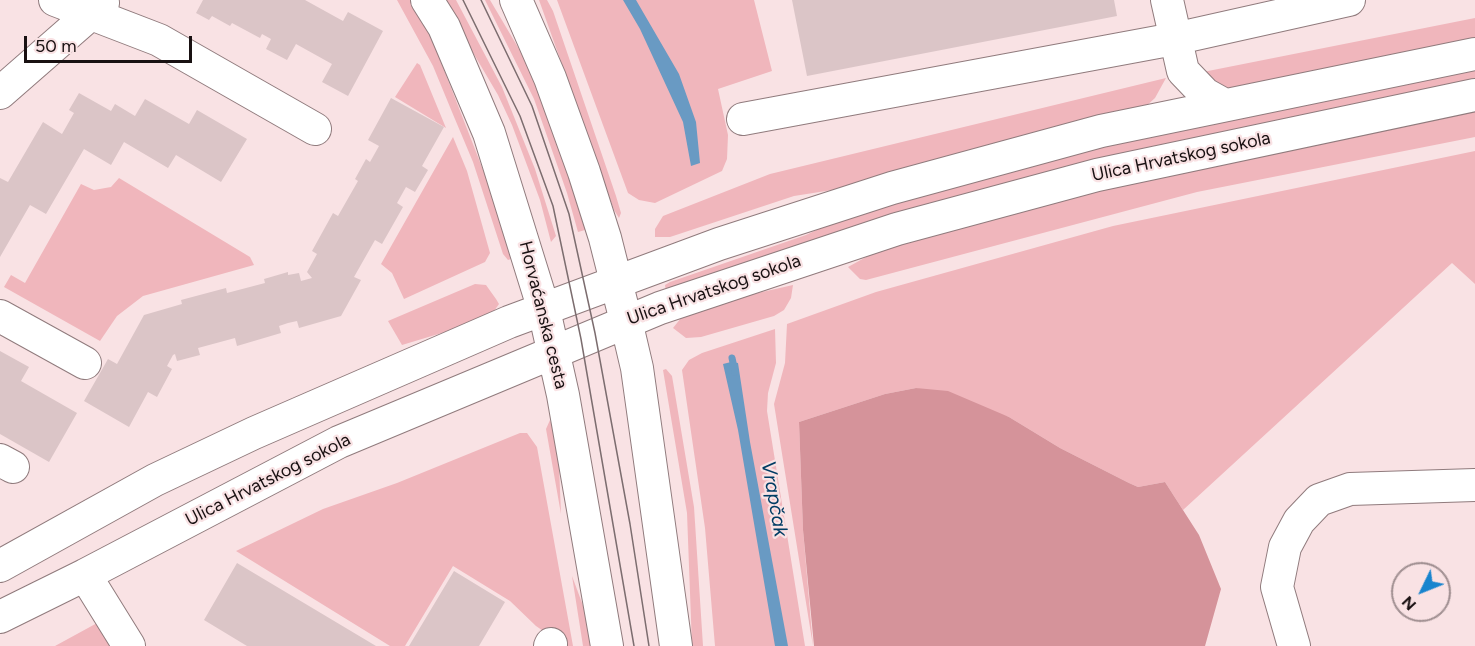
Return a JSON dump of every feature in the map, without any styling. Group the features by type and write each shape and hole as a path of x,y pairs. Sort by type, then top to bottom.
{"street":[{"path":"55,0 99,7 315,129"},
{"name":"Horvaćanska cesta","path":"427,0 444,27 489,133 544,310 607,646"},
{"path":"516,0 550,78 580,162 605,238 627,321 637,368 676,646"},
{"path":"1167,0 1183,71 1205,94 1223,105"},
{"path":"743,118 1174,39 1349,0"},
{"path":"0,93 99,7"},
{"name":"Ulica Hrvatskog sokola","path":"0,566 155,480 254,433 509,322 617,284 719,244 839,204 1018,152 1158,118 1475,54"},
{"path":"1158,118 1183,71"},
{"name":"Ulica Hrvatskog sokola","path":"0,617 339,442 553,350 760,273 897,228 1096,175 1475,95"},
{"path":"0,316 85,363"},
{"path":"1294,646 1277,587 1285,547 1299,520 1319,500 1350,489 1475,485"},
{"path":"85,575 129,646"}],"shaded area":[{"path":"397,0 412,0 432,39 487,180 511,259 508,260 503,254 473,162 433,66"},
{"path":"442,0 456,0 502,87 535,169 556,236 551,242 540,200 512,125 498,95"},
{"path":"485,0 490,0 532,71 592,228 578,232 567,193 534,99"},
{"path":"539,0 547,0 553,11 616,196 621,213 619,218 614,210"},
{"path":"557,0 754,0 772,71 718,89 728,135 727,159 722,171 655,203 639,200 628,193"},
{"path":"1475,18 1475,41 1230,90 1198,73"},
{"path":"417,63 420,65 446,128 395,97"},
{"path":"1475,66 1475,83 1230,130 1109,158 666,292 665,285 670,282 806,235 856,211 1081,148"},
{"path":"1166,78 1155,98 1143,109 845,188 794,196 670,237 655,237 655,229 663,216 770,174"},
{"path":"1475,108 1475,137 1197,192 866,280 860,279 848,267 888,245 998,213"},
{"path":"453,137 467,171 490,253 485,262 404,299 392,273 381,264"},
{"path":"1475,151 1475,284 1452,263 1183,510 1165,482 1138,487 1060,448 1009,417 916,388 885,394 799,422 803,530 813,646 774,404 785,363 787,324 876,292 1113,226"},
{"path":"119,178 250,257 254,265 143,296 117,316 100,341 4,287 11,275 25,283 81,184 94,190 111,187"},
{"path":"475,284 486,285 499,304 492,314 468,325 402,345 388,321"},
{"path":"793,285 791,298 784,310 774,316 701,337 686,338 673,328 685,313 696,307"},
{"path":"775,329 776,363 768,393 767,411 805,646 715,646 705,528 682,370 689,360 702,353"},
{"path":"666,369 672,376 694,507 703,646 692,646 687,513 663,370"},
{"path":"916,388 948,391 1009,417 1060,448 1138,487 1165,482 1199,535 1221,589 1205,646 814,646 803,530 799,422 885,394"},
{"path":"550,420 558,441 561,514 546,429"},
{"path":"520,433 527,433 537,447 573,646 565,646 536,626 510,601 453,566 405,646 390,646 236,551 323,509 397,483"},
{"path":"572,576 588,619 594,646 583,646"},
{"path":"99,622 118,646 55,646"}],"water":[{"path":"623,0 636,0 679,74 696,122 700,163 691,166 683,122 640,29"},
{"path":"738,363 750,442 788,646 775,646 738,430 723,364"}],"building":[{"path":"203,0 305,0 343,21 348,12 383,31 348,96 322,82 332,64 296,44 287,60 266,49 271,39 262,34 260,38 232,23 230,26 212,16 209,20 196,13"},
{"path":"792,0 1114,0 1117,16 807,76"},
{"path":"79,93 111,111 115,104 135,116 145,99 189,124 197,110 247,139 221,182 176,155 168,168 124,142 111,165 84,149 46,214 30,205 0,257 0,178 8,182 43,122 62,134 74,113 69,110"},
{"path":"391,98 444,127 422,166 428,170 415,192 406,187 397,203 403,207 382,244 375,240 354,277 361,280 341,316 299,328 297,321 288,323 279,326 281,333 237,346 235,338 198,348 200,355 177,361 175,354 173,355 167,366 172,369 157,397 148,392 129,427 84,401 108,359 117,364 144,315 182,304 181,300 226,288 227,293 265,283 264,279 288,272 288,275 299,273 301,281 312,278 307,272 317,254 312,251 333,213 338,216 358,181 355,179 366,159 370,162 379,146 368,140"},
{"path":"0,351 29,367 21,381 77,413 49,462 0,434"},
{"path":"237,563 376,646 247,646 204,620"},
{"path":"454,571 505,602 479,646 409,646"}],"waterway":[{"name":"Vrapčak","path":"732,358 735,372"}],"tram line":[{"path":"463,0 520,116 553,206 581,339 634,646"},
{"path":"481,0 532,106 569,214 595,333 630,524 649,646"}]}
